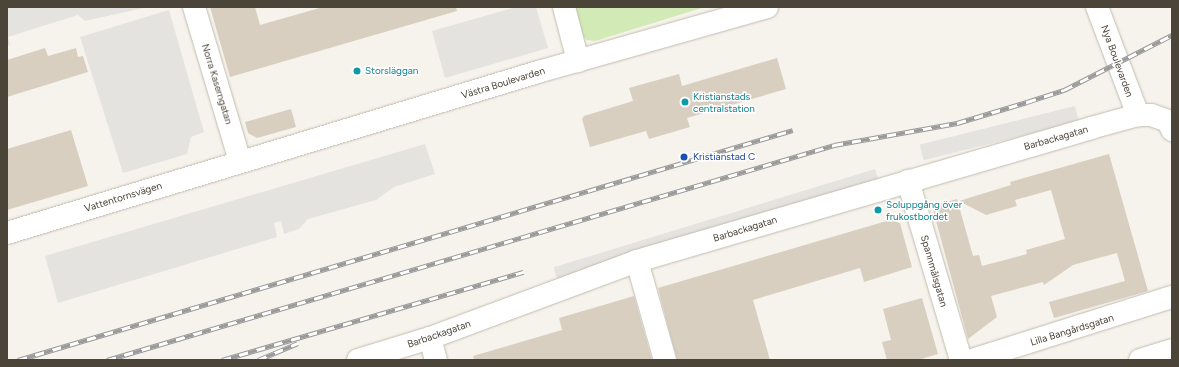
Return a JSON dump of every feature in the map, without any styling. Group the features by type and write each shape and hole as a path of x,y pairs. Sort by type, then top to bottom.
{"street":[{"name":"Norra Kaserngatan","path":"194,7 240,161"},
{"path":"564,7 578,61"},
{"name":"Västra Boulevarden","path":"240,161 767,7"},
{"name":"Nya Boulevarden","path":"1097,7 1138,116"},
{"path":"1138,116 1162,118 1168,121 1172,130"},
{"name":"Barbackagatan","path":"358,360 430,338 637,261 908,181 1138,116"},
{"name":"Vattentornsvägen","path":"7,233 240,161"},
{"name":"Spannmålsgatan","path":"908,181 961,360"},
{"path":"637,261 665,360"},
{"name":"Lilla Bangårdsgatan","path":"972,360 1172,297"},
{"path":"430,338 436,360"},
{"path":"1140,360 1172,350"}],"green space":[{"path":"573,7 705,7 595,41 587,40 580,33"}],"shaded area":[{"path":"7,7 148,7 85,21 78,15 8,37 10,45 7,46"},
{"path":"516,7 536,7 548,48 445,78 432,31"},
{"path":"169,10 204,132 191,137 187,154 123,173 80,37"},
{"path":"1075,106 1079,122 924,160 920,145"},
{"path":"425,144 435,174 394,187 376,200 308,219 299,229 284,234 281,221 274,223 277,237 58,303 45,256"},
{"path":"875,169 879,182 558,281 554,267"}],"building":[{"path":"210,7 255,7 260,25 323,7 456,7 457,11 230,77"},
{"path":"45,48 48,56 76,48 78,57 83,56 88,72 7,97 7,60"},
{"name":"Kristianstads centralstation","path":"777,58 786,89 687,118 690,127 649,139 646,131 590,147 582,119 584,116 633,101 629,88 679,74 682,86"},
{"path":"291,109 296,127 257,138 248,133 245,122"},
{"path":"71,130 88,186 7,210 7,149"},
{"path":"1109,154 1148,291 1054,318 1049,302 1125,281 1117,253 1073,265 1044,285 1043,282 991,296 997,317 968,339 932,206 957,199 973,256 979,255 982,266 1027,254 1026,250 1065,239 1051,190 1015,200 1017,206 986,215 959,201 1011,185 1010,182"},
{"path":"890,220 900,223 912,267 864,282 860,268 753,300 770,360 677,360 658,288"},
{"path":"634,296 652,360 474,360 473,356 562,330 559,318"},
{"path":"922,298 938,354 918,360 887,360 882,342 891,340 883,309"}],"railway":[{"path":"107,360 834,145 957,123 1027,102 1064,90 1172,35"},
{"path":"18,360 793,130"},
{"path":"222,360 523,272"},
{"path":"258,360 298,343"}],"place":[{"name":"Storsläggan","path":"357,71"},
{"name":"Kristianstads centralstation","path":"685,102"},
{"name":"Kristianstad C","path":"684,157"},
{"name":"Soluppgång över frukostbordet","path":"878,210"}]}
